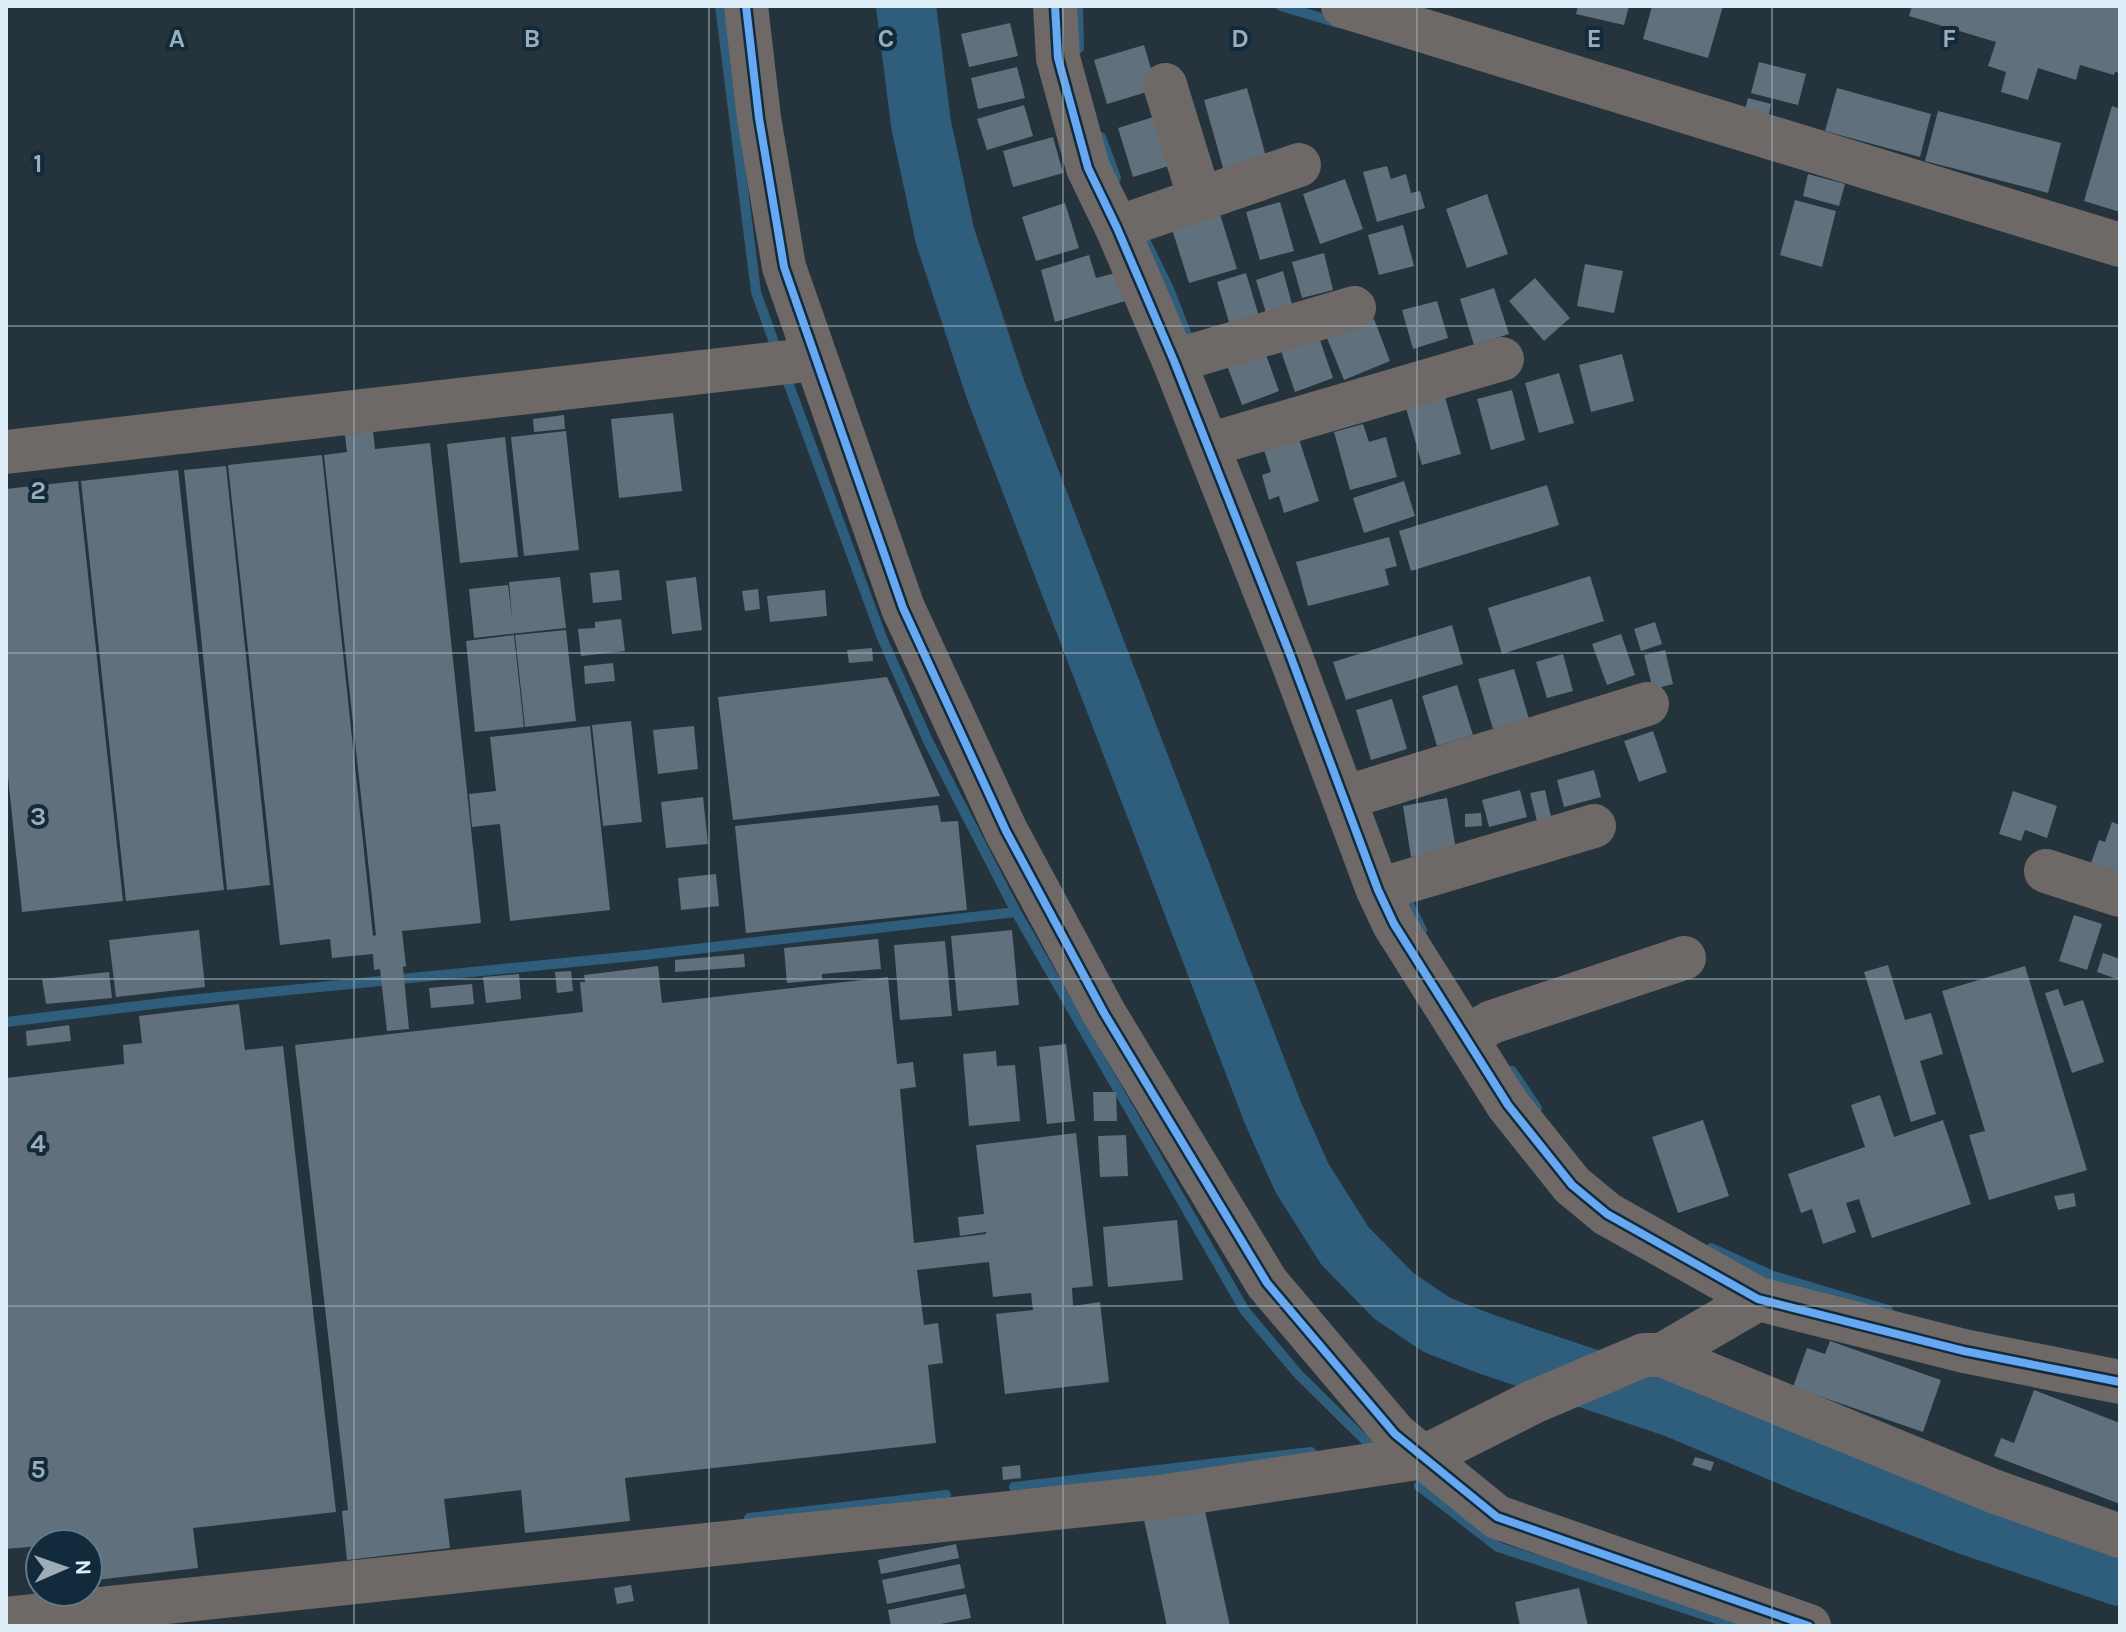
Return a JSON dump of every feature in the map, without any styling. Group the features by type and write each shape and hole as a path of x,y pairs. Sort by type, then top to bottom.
{"street":[{"path":"746,6 759,118 784,267 795,361 903,608 1006,831 1104,1013 1267,1283 1395,1434 1497,1517 1809,1626"},
{"path":"1055,6 1058,58 1088,168 1131,223 1222,441 1393,885 1394,924 1478,1030 1508,1105 1572,1185 1607,1214 1758,1299 1964,1351 2120,1382"},
{"path":"1343,6 2120,245"},
{"path":"1165,85 1200,199"},
{"path":"1131,223 1299,165"},
{"path":"1187,357 1354,308"},
{"path":"1222,441 1502,359"},
{"path":"6,452 795,361"},
{"path":"1357,794 1647,704"},
{"path":"1393,885 1594,826"},
{"path":"2046,871 2120,895"},
{"path":"1478,1030 1684,958"},
{"path":"6,1619 1160,1497 1424,1457 1533,1402 1653,1355 1758,1299"},
{"path":"1653,1355 1993,1491 2120,1536"}],"building":[{"path":"1578,6 1629,6 1624,25 1576,14"},
{"path":"1652,6 1723,6 1708,58 1643,39"},
{"path":"1912,6 2120,6 2120,73 2115,72 2114,75 2080,65 2076,80 2038,68 2028,100 2001,92 2006,72 1988,66 1996,42 1909,16"},
{"path":"1010,23 1018,56 969,67 961,34"},
{"path":"1144,45 1157,89 1107,104 1094,60"},
{"path":"1759,62 1806,74 1798,105 1751,93"},
{"path":"1017,67 1025,98 978,109 971,78"},
{"path":"1247,88 1268,164 1225,175 1204,100"},
{"path":"1837,88 1931,114 1920,157 1825,131"},
{"path":"1748,98 1771,104 1767,124 1743,118"},
{"path":"1024,105 1033,136 987,150 977,119"},
{"path":"2112,106 2120,109 2120,212 2084,201"},
{"path":"1938,111 2061,143 2048,193 1925,161"},
{"path":"1160,115 1175,164 1133,177 1118,128"},
{"path":"1053,137 1063,173 1013,187 1003,151"},
{"path":"1387,166 1391,179 1406,174 1411,193 1420,191 1425,208 1377,222 1363,172"},
{"path":"1808,174 1845,184 1839,206 1803,196"},
{"path":"1345,179 1363,229 1320,244 1303,194"},
{"path":"1487,194 1508,254 1467,268 1446,209"},
{"path":"1795,200 1836,211 1822,267 1780,255"},
{"path":"1280,202 1294,251 1260,260 1246,212"},
{"path":"1065,203 1079,248 1036,261 1022,217"},
{"path":"1219,211 1237,269 1189,283 1171,226"},
{"path":"1403,225 1414,266 1379,275 1368,235"},
{"path":"1324,253 1333,290 1302,298 1292,262"},
{"path":"1089,255 1096,278 1123,271 1132,299 1055,322 1041,270"},
{"path":"1585,264 1623,271 1614,313 1577,306"},
{"path":"1283,271 1293,308 1267,316 1256,280"},
{"path":"1246,273 1261,323 1232,332 1217,282"},
{"path":"1535,278 1570,318 1544,341 1509,301"},
{"path":"1494,288 1509,334 1474,345 1460,299"},
{"path":"1437,301 1448,338 1413,349 1402,310"},
{"path":"1374,319 1390,361 1344,380 1327,338"},
{"path":"1319,337 1333,378 1295,392 1281,351"},
{"path":"1264,349 1279,391 1242,405 1226,363"},
{"path":"1622,354 1634,401 1591,412 1579,365"},
{"path":"1559,373 1574,423 1539,433 1525,383"},
{"path":"1512,390 1525,440 1491,450 1477,399"},
{"path":"1445,397 1461,454 1422,465 1406,408"},
{"path":"673,413 682,491 619,498 611,419"},
{"path":"564,415 565,429 534,432 533,419"},
{"path":"1363,424 1369,442 1386,437 1397,477 1350,490 1334,432"},
{"path":"373,431 375,449 430,443 481,923 402,931 409,1029 387,1031 380,969 374,970 373,954 332,958 330,939 280,945 228,465 322,455 373,936 376,935 324,455 347,452 345,435"},
{"path":"566,431 579,550 524,556 511,437"},
{"path":"505,437 518,557 460,563 447,444"},
{"path":"1299,439 1319,501 1284,513 1279,496 1269,500 1262,475 1271,472 1264,450"},
{"path":"226,466 270,885 227,890 184,470"},
{"path":"178,470 224,890 126,901 81,481"},
{"path":"78,481 123,901 22,912 6,757 6,489"},
{"path":"1404,481 1415,516 1364,533 1353,498"},
{"path":"1547,485 1559,525 1411,571 1399,531"},
{"path":"1389,537 1397,566 1385,569 1389,585 1308,606 1296,562"},
{"path":"619,570 622,600 593,603 590,573"},
{"path":"1590,576 1604,621 1502,654 1488,608"},
{"path":"560,577 566,628 474,638 469,589 508,585 512,617 509,582"},
{"path":"696,577 702,630 672,634 666,581"},
{"path":"758,589 760,609 745,611 742,591"},
{"path":"825,590 827,616 770,622 767,596"},
{"path":"621,619 625,651 581,656 578,629 595,628 595,622"},
{"path":"1655,622 1662,644 1641,651 1634,629"},
{"path":"1452,625 1463,664 1346,700 1333,662"},
{"path":"566,630 576,721 525,727 515,635"},
{"path":"1621,634 1635,675 1607,685 1592,644"},
{"path":"514,635 524,727 475,732 466,641"},
{"path":"872,648 873,661 849,663 847,650"},
{"path":"1665,650 1673,684 1653,689 1644,655"},
{"path":"1563,654 1573,691 1547,698 1536,662"},
{"path":"613,663 615,681 585,684 584,666"},
{"path":"1514,669 1529,719 1493,729 1478,679"},
{"path":"887,677 940,796 733,820 718,697"},
{"path":"1457,685 1473,735 1437,746 1422,696"},
{"path":"1392,699 1407,749 1371,760 1356,710"},
{"path":"631,721 642,822 603,826 592,725"},
{"path":"590,726 610,910 510,921 500,824 472,827 469,794 496,791 490,737"},
{"path":"694,726 698,769 658,774 653,730"},
{"path":"1653,731 1667,772 1639,782 1624,741"},
{"path":"1594,770 1601,797 1564,807 1557,780"},
{"path":"1520,790 1527,817 1489,827 1482,800"},
{"path":"1545,790 1551,817 1537,821 1530,793"},
{"path":"2013,791 2057,806 2047,838 2025,830 2021,841 1999,834"},
{"path":"703,797 708,844 666,848 661,802"},
{"path":"1447,798 1456,849 1411,857 1403,806"},
{"path":"938,805 941,822 958,821 967,910 746,933 735,826"},
{"path":"1481,813 1482,826 1465,827 1465,814"},
{"path":"2112,822 2120,825 2120,879 2089,869 2099,840 2105,842"},
{"path":"716,874 719,906 681,910 678,878"},
{"path":"2074,915 2102,924 2087,970 2059,961"},
{"path":"199,930 205,987 116,997 109,940"},
{"path":"1012,930 1019,1005 958,1011 951,936"},
{"path":"878,939 881,969 822,974 822,980 787,983 784,948"},
{"path":"945,941 952,1016 900,1020 894,945"},
{"path":"2103,953 2120,959 2120,980 2097,972"},
{"path":"744,954 745,967 675,972 675,960"},
{"path":"1888,965 1905,1020 1931,1013 1943,1054 1920,1061 1936,1114 1911,1122 1864,972"},
{"path":"658,966 662,1003 888,977 897,1064 913,1062 916,1087 900,1089 914,1243 986,1234 960,1236 958,1217 984,1214 976,1145 1076,1133 1093,1286 1072,1288 1073,1306 1100,1302 1109,1382 1005,1394 996,1314 1033,1310 1031,1293 993,1297 989,1262 917,1270 924,1325 938,1323 943,1363 928,1365 936,1443 625,1478 630,1521 525,1533 521,1490 444,1499 450,1548 347,1560 342,1511 348,1510 295,1045 583,1012 580,982 585,982 584,975"},
{"path":"2025,966 2087,1170 1989,1200 1969,1135 1985,1131 1942,991"},
{"path":"571,971 573,991 557,993 555,972"},
{"path":"109,972 112,998 46,1004 42,979"},
{"path":"519,974 521,999 486,1003 483,977"},
{"path":"472,984 474,1004 431,1008 429,988"},
{"path":"2058,989 2064,1006 2083,1000 2104,1062 2072,1073 2045,993"},
{"path":"239,1004 245,1050 283,1046 336,1512 193,1528 198,1568 104,1579 104,1528 24,1528 24,1547 6,1549 6,1078 124,1064 123,1045 142,1043 139,1016"},
{"path":"69,1025 71,1041 27,1046 26,1031"},
{"path":"1066,1044 1075,1121 1047,1124 1039,1047"},
{"path":"996,1051 997,1066 1015,1065 1020,1121 969,1126 963,1054"},
{"path":"1093,1092 1116,1092 1117,1121 1094,1121"},
{"path":"1880,1095 1894,1137 1943,1120 1971,1204 1872,1238 1859,1199 1846,1203 1856,1232 1823,1244 1812,1209 1801,1213 1788,1174 1865,1147 1851,1105"},
{"path":"1703,1120 1729,1196 1678,1213 1652,1137"},
{"path":"1126,1135 1128,1176 1100,1177 1098,1136"},
{"path":"2074,1193 2076,1206 2058,1210 2054,1196"},
{"path":"1177,1220 1183,1280 1108,1287 1103,1227"},
{"path":"1830,1341 1941,1380 1923,1432 1793,1387 1807,1348 1825,1354"},
{"path":"2034,1390 2120,1423 2120,1504 1994,1456 2001,1438 2014,1443"},
{"path":"1695,1457 1714,1462 1711,1471 1692,1465"},
{"path":"1020,1465 1021,1478 1003,1480 1002,1467"},
{"path":"1203,1502 1230,1626 1167,1626 1143,1515"},
{"path":"956,1544 959,1558 881,1574 878,1560"},
{"path":"960,1564 965,1588 887,1604 882,1580"},
{"path":"631,1585 634,1601 617,1604 614,1588"},
{"path":"1579,1588 1588,1626 1520,1626 1515,1602"},
{"path":"966,1594 971,1618 931,1626 891,1626 888,1610"}],"waterway":[{"path":"720,6 756,292 777,351"},
{"path":"906,6 921,124 945,236 996,391 1273,1113 1302,1178 1345,1246 1394,1296 1437,1325 1676,1408 1809,1464 1968,1525 2120,1576"},
{"path":"1078,6 1079,48"},
{"path":"1281,6 1338,23"},
{"path":"1101,137 1116,178"},
{"path":"1147,244 1191,346"},
{"path":"785,374 882,638 928,741 1016,912 1245,1311 1299,1375 1370,1445"},
{"path":"1404,894 1422,930"},
{"path":"6,1022 179,1001 644,955 1016,912"},
{"path":"1512,1071 1537,1108"},
{"path":"1711,1248 1773,1276 1888,1310"},
{"path":"1014,1487 1311,1452"},
{"path":"1419,1486 1498,1547 1738,1626"},
{"path":"749,1518 946,1495"}],"cycle path":[{"path":"746,6 759,118 784,267 903,608 1006,831 1104,1013 1267,1283 1395,1434 1497,1517 1809,1626"},
{"path":"1055,6 1058,58 1088,168 1174,361 1289,652 1378,890 1394,924 1508,1105 1572,1185 1607,1214 1758,1299 1964,1351 2120,1382"}]}
